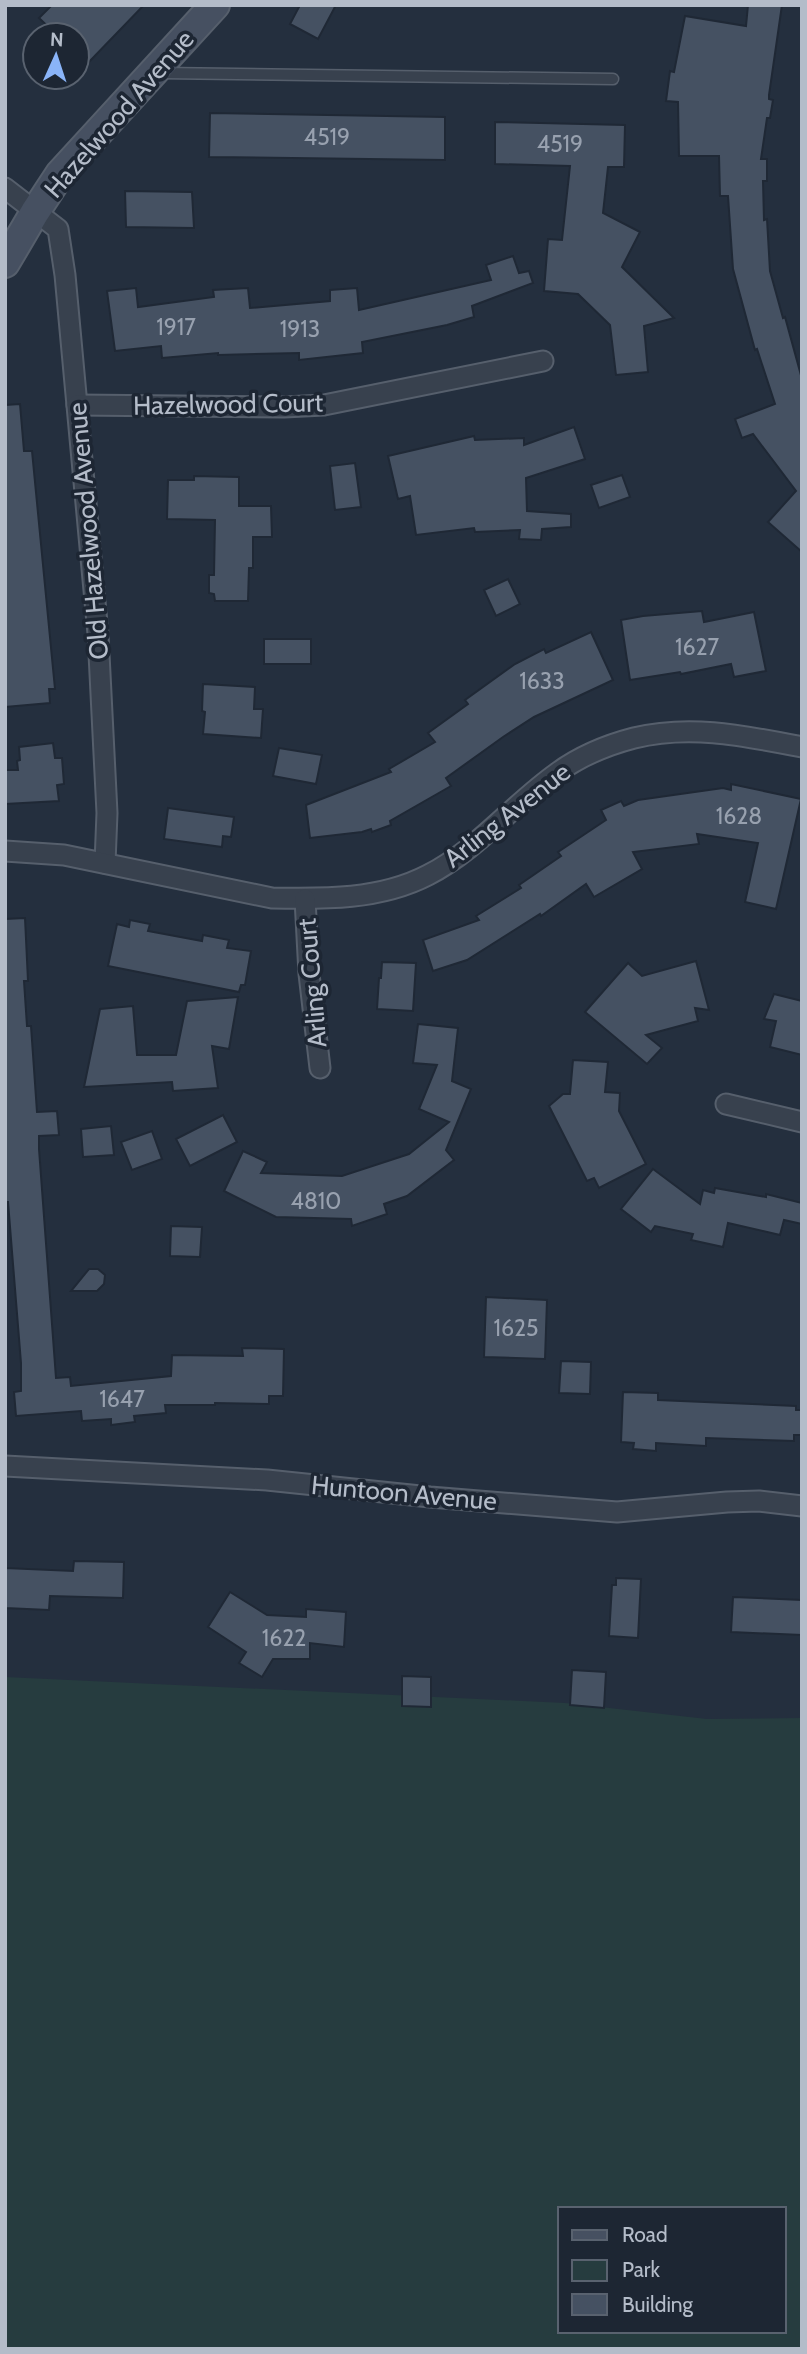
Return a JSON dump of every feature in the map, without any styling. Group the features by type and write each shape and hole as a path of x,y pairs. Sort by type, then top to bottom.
{"street":[{"name":"Hazelwood Avenue","path":"5,263 60,174 215,5"},
{"name":"Old Hazelwood Avenue","path":"5,188 58,229 65,275 98,648 107,813 104,863"},
{"name":"Hazelwood Court","path":"78,405 324,405 543,361"},
{"name":"Arling Avenue","path":"5,851 64,855 272,898 305,899 381,893 428,876 474,844 556,773 580,758 634,738 702,730 802,747"},
{"name":"Arling Court","path":"305,899 309,974 320,1068"},
{"path":"726,1104 802,1122"},
{"name":"Huntoon Avenue","path":"5,1466 267,1480 617,1512 737,1501 802,1506"}],"lane":[{"path":"154,73 613,79"}],"green space":[{"path":"5,1677 565,1703 707,1719 802,1718 802,2349 5,2349"}],"building":[{"path":"52,5 144,5 91,60 91,21 42,21 39,18"},
{"path":"300,5 336,5 318,39 290,24"},
{"path":"748,5 782,5 769,95 769,99 773,100 770,118 767,118 761,159 767,159 767,181 763,181 764,220 767,219 770,271 802,379 802,552 768,522 796,491 753,434 742,438 735,419 775,404 757,349 755,350 733,269 728,196 720,196 719,156 679,156 678,102 666,101 670,71 674,72 685,16 746,26"},
{"path":"210,113 445,117 445,160 209,157"},
{"path":"495,122 625,125 624,167 608,167 603,213 640,232 622,267 674,318 644,326 648,372 616,375 610,325 578,294 544,291 548,239 562,240 570,166 495,164"},
{"path":"125,191 192,192 194,228 126,227"},
{"path":"513,256 519,273 529,271 533,283 472,306 474,317 362,342 363,353 299,360 299,353 218,353 162,358 161,346 115,351 107,291 136,288 138,307 214,297 213,290 248,288 250,308 330,301 330,290 357,288 359,310 491,280 486,265"},
{"path":"20,404 24,451 32,451 55,689 49,689 50,703 5,707 5,405"},
{"path":"574,427 585,459 526,478 527,511 571,514 571,527 542,529 541,540 519,539 520,530 475,532 474,528 416,535 410,496 398,499 388,456 474,436 475,440 524,438 524,445"},
{"path":"355,463 361,507 335,510 330,466"},
{"path":"622,475 630,497 599,508 591,485"},
{"path":"194,476 239,477 239,506 271,506 272,537 253,537 253,568 249,568 248,601 215,601 214,594 209,593 209,575 214,575 215,520 167,519 168,480 194,480"},
{"path":"508,579 520,604 496,616 484,590"},
{"path":"702,611 704,622 754,612 766,671 734,677 731,664 630,680 621,620"},
{"path":"591,632 613,680 534,717 503,737 446,778 451,786 390,821 391,825 372,832 371,829 310,838 306,805 391,772 389,769 435,742 428,733 468,704 465,700 515,664 544,649 546,653"},
{"path":"264,639 311,639 311,664 264,664"},
{"path":"203,684 255,687 254,709 263,709 261,738 203,734"},
{"path":"53,743 55,758 62,758 64,784 57,785 59,801 5,804 5,770 18,770 19,747"},
{"path":"279,748 322,755 316,784 273,776"},
{"path":"731,784 801,799 776,909 745,902 758,843 697,834 699,844 633,852 642,869 594,897 586,884 541,916 540,914 467,960 433,971 423,940 479,920 476,916 521,888 519,885 561,856 558,852 606,820 601,810 621,801 624,806 638,800 723,788 731,790"},
{"path":"168,808 234,817 231,837 223,836 222,847 164,839"},
{"path":"25,918 28,981 24,981 27,1026 31,1026 37,1112 57,1111 59,1135 39,1136 56,1378 70,1377 71,1386 171,1376 172,1355 243,1356 242,1348 284,1349 283,1396 269,1396 269,1404 165,1405 166,1413 134,1416 135,1422 111,1425 111,1419 82,1421 81,1411 16,1416 14,1392 21,1391 21,1363 8,1202 5,1202 5,919"},
{"path":"130,920 150,924 148,931 202,941 203,935 229,940 227,948 251,951 245,985 241,985 239,992 108,966 117,924 129,927"},
{"path":"696,961 709,1010 695,1008 698,1021 646,1035 662,1048 647,1064 585,1012 628,963 642,976"},
{"path":"382,962 416,963 413,1011 377,1009"},
{"path":"774,994 802,1001 802,1055 770,1047 776,1021 764,1019"},
{"path":"238,997 229,1049 212,1046 218,1088 173,1091 172,1082 84,1087 100,1009 133,1006 137,1055 176,1055 187,1001"},
{"path":"418,1024 458,1028 452,1081 471,1089 446,1150 454,1160 407,1196 384,1204 387,1214 352,1226 351,1219 276,1217 224,1191 243,1151 267,1162 261,1173 342,1176 409,1154 449,1122 419,1109 437,1065 413,1063"},
{"path":"573,1060 608,1062 605,1092 620,1093 619,1111 646,1164 599,1188 594,1178 587,1181 549,1106 563,1094 570,1094"},
{"path":"223,1115 237,1142 190,1166 176,1139"},
{"path":"111,1126 114,1155 83,1157 81,1129"},
{"path":"152,1131 162,1159 132,1170 121,1142"},
{"path":"653,1169 700,1204 703,1190 714,1193 715,1188 766,1197 766,1194 802,1203 802,1224 784,1220 780,1235 728,1223 723,1247 691,1240 693,1234 655,1226 651,1232 621,1209"},
{"path":"171,1226 202,1227 200,1257 170,1256"},
{"path":"89,1269 98,1269 105,1275 104,1284 97,1291 71,1291"},
{"path":"486,1297 547,1300 545,1359 484,1357"},
{"path":"561,1361 591,1362 590,1394 559,1393"},
{"path":"623,1392 658,1393 658,1400 796,1406 796,1410 802,1410 802,1435 794,1435 794,1441 706,1438 706,1446 656,1443 656,1451 633,1449 634,1443 621,1442"},
{"path":"74,1561 124,1562 123,1598 50,1596 49,1610 5,1608 5,1568 73,1571"},
{"path":"616,1578 641,1579 638,1638 609,1636 612,1585 616,1585"},
{"path":"230,1592 267,1615 306,1617 306,1609 346,1612 344,1647 310,1643 310,1659 273,1659 262,1677 239,1663 246,1652 208,1627"},
{"path":"733,1597 802,1600 802,1635 731,1632"},
{"path":"572,1670 606,1672 604,1708 570,1705"},
{"path":"402,1676 431,1677 431,1707 402,1706"}]}
